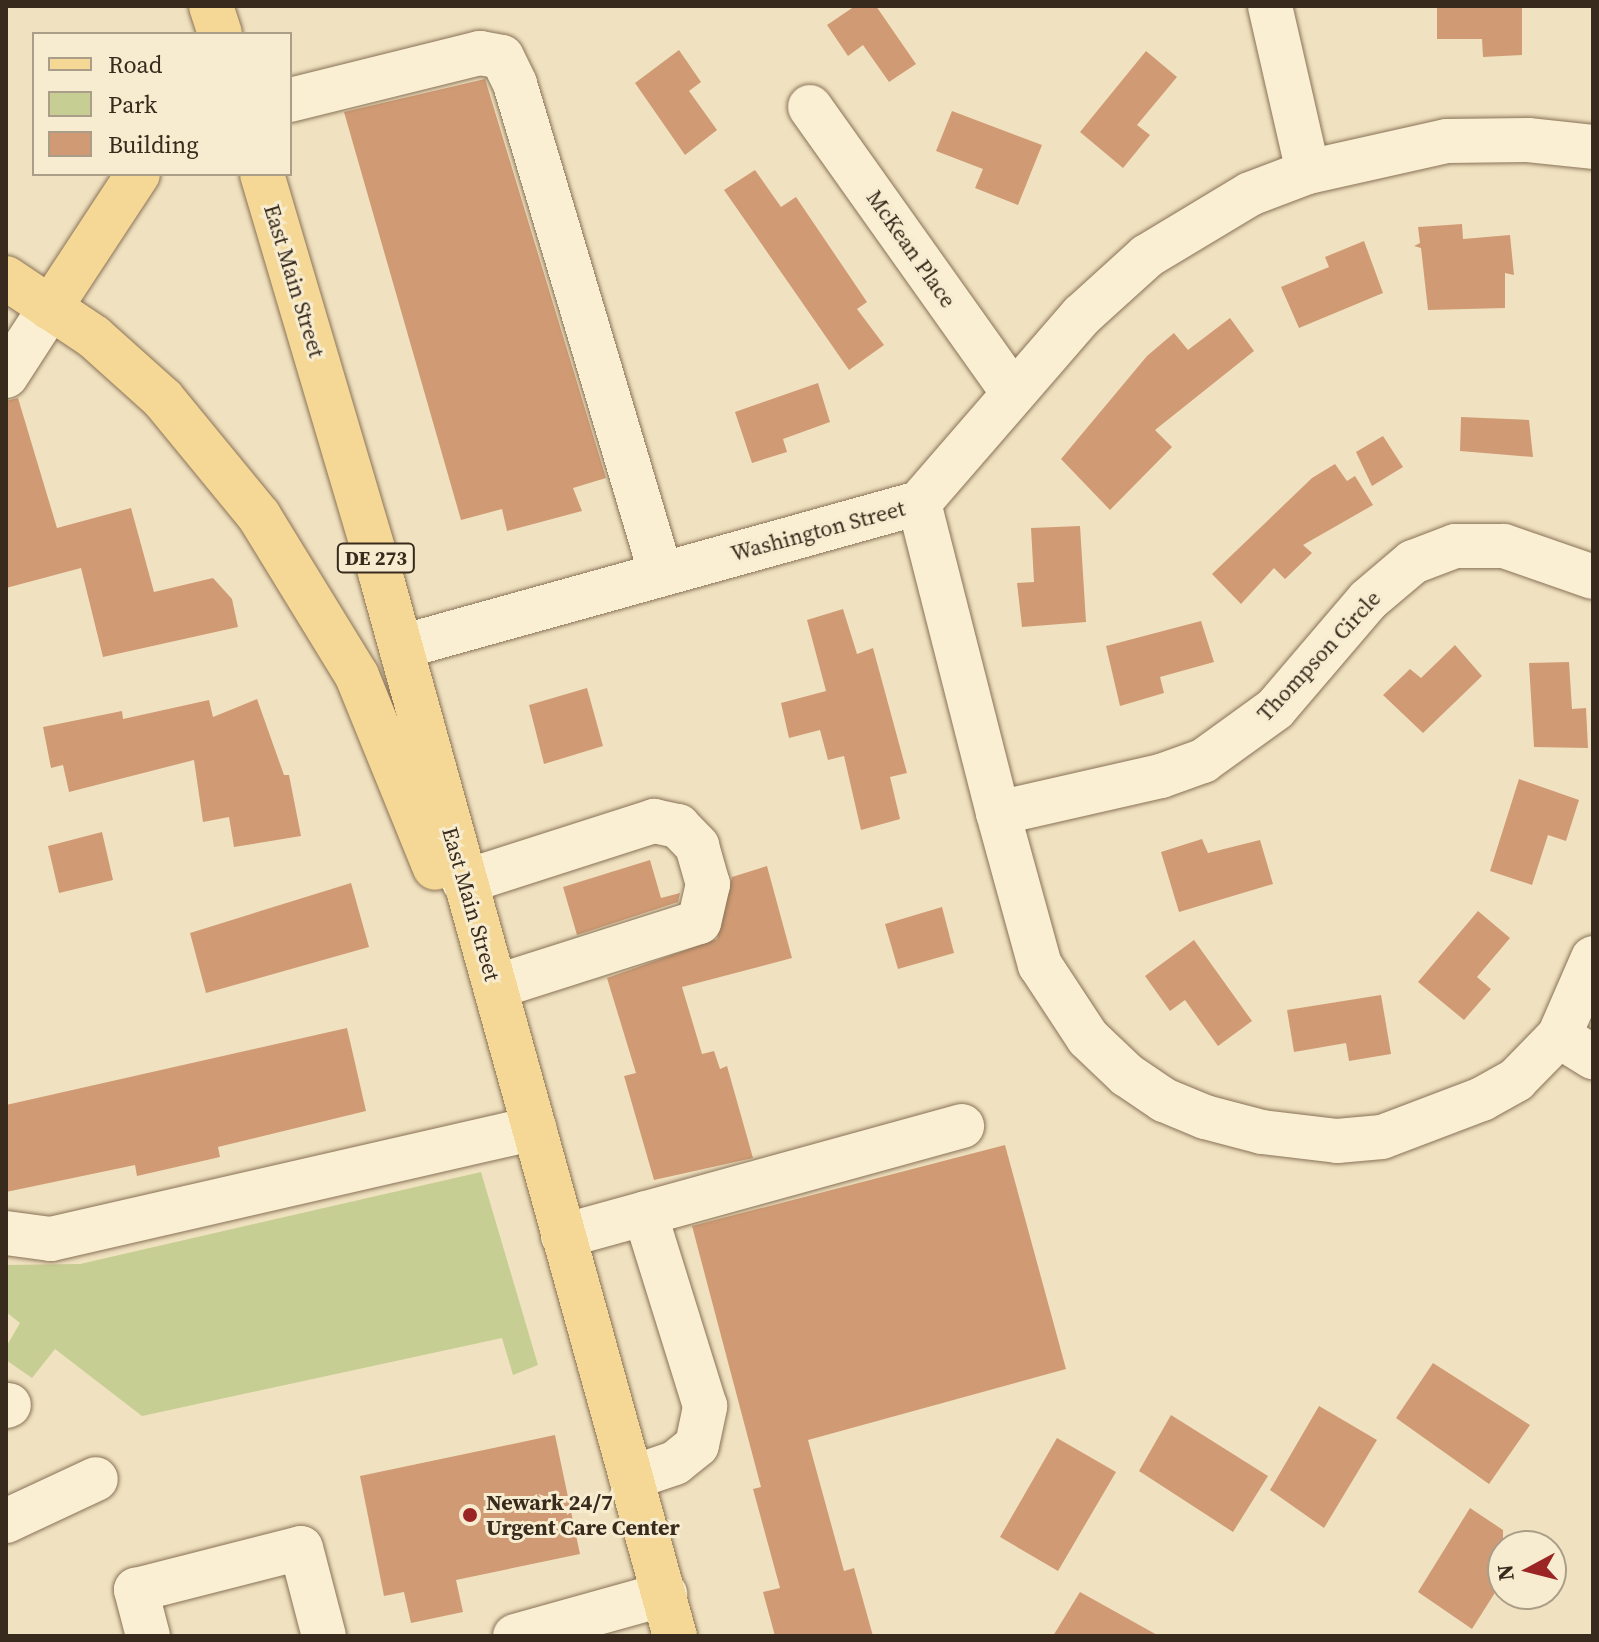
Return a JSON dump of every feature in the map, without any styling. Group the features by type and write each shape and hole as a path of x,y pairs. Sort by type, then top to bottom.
{"main road":[{"path":"211,6 219,32"},
{"path":"50,308 137,176"},
{"name":"East Main Street","path":"263,176 401,647 675,1636"},
{"path":"6,278 94,337 163,399 259,516 357,676 436,872 482,945"}],"street":[{"path":"1270,6 1308,172"},
{"path":"292,100 480,53 502,57 515,84 661,574"},
{"name":"McKean Place","path":"810,107 1012,391"},
{"name":"Washington Street","path":"401,647 919,503 1012,391 1082,315 1147,256 1250,194 1308,172 1447,141 1528,140 1593,147"},
{"path":"6,376 50,308"},
{"path":"919,503 1040,965 1061,1004 1127,1075 1205,1117 1301,1138 1382,1137 1482,1099 1576,1047 1593,958"},
{"name":"Thompson Circle","path":"998,813 1161,776 1203,761 1275,709 1368,600 1413,562 1455,546 1504,546 1593,577"},
{"path":"464,882 654,821 678,826 697,846 708,884 699,922 495,987"},
{"path":"563,1236 962,1126"},
{"path":"6,1233 51,1239 534,1128"},
{"path":"631,1478 675,1463 697,1445 705,1406 645,1213"},
{"path":"6,1521 96,1479"},
{"path":"148,1636 136,1590 301,1548 324,1636"},
{"path":"515,1636 665,1594"}],"green space":[{"path":"481,1172 538,1365 513,1375 502,1338 142,1416 55,1349 32,1378 6,1360 6,1347 20,1323 6,1312 6,1265 80,1264"}],"building":[{"path":"855,6 876,6 916,64 889,82 863,45 848,56 827,25"},
{"path":"1437,6 1522,6 1522,55 1483,57 1482,39 1437,39"},
{"path":"679,50 701,82 689,91 717,130 685,155 635,83"},
{"path":"1146,51 1177,77 1137,125 1150,135 1123,168 1080,132"},
{"path":"485,79 606,478 573,488 582,511 507,531 502,509 461,520 344,112"},
{"path":"952,111 1042,145 1018,205 975,188 983,169 936,151"},
{"path":"755,170 781,207 796,197 867,302 857,309 884,345 849,370 724,190"},
{"path":"1462,224 1463,239 1510,235 1514,275 1505,273 1505,308 1428,310 1421,248 1414,246 1420,243 1418,227"},
{"path":"1364,241 1383,293 1299,328 1281,287 1329,267 1325,257"},
{"path":"1230,318 1254,351 1155,430 1172,447 1110,510 1061,459 1147,356 1174,333 1188,350"},
{"path":"818,383 830,422 783,439 787,452 752,463 735,412"},
{"path":"18,398 57,528 131,508 154,592 213,578 232,599 238,627 103,657 81,568 6,588 6,401"},
{"path":"1461,417 1529,420 1533,457 1460,451"},
{"path":"1383,436 1403,467 1372,486 1356,452"},
{"path":"1335,464 1347,481 1355,476 1373,505 1303,545 1312,553 1285,579 1274,568 1241,604 1212,574 1312,478"},
{"path":"1080,526 1086,622 1022,627 1017,583 1034,582 1031,528"},
{"path":"843,609 857,654 873,648 907,773 890,777 900,819 861,830 844,756 828,760 820,730 789,738 781,703 826,691 807,620"},
{"path":"1201,621 1214,662 1160,677 1164,693 1120,706 1106,646"},
{"path":"1455,645 1482,676 1423,733 1383,695 1410,669 1421,678"},
{"path":"1569,662 1572,709 1586,708 1588,748 1534,747 1529,663"},
{"path":"587,688 603,746 544,764 529,705"},
{"path":"257,699 284,775 289,775 301,836 234,847 229,817 203,822 194,760 69,792 63,765 51,768 43,727 122,711 123,719 209,700 213,717"},
{"path":"1519,779 1579,800 1566,841 1548,835 1532,885 1490,871"},
{"path":"102,832 113,880 59,893 48,846"},
{"path":"1202,839 1208,853 1260,840 1273,884 1179,912 1161,852"},
{"path":"650,860 661,898 680,893 678,902 577,935 563,887"},
{"path":"767,866 792,958 682,987 702,1054 714,1051 720,1069 727,1066 753,1158 654,1180 624,1076 636,1073 607,978 717,939 732,877"},
{"path":"351,883 369,947 206,993 190,933"},
{"path":"942,907 954,953 898,969 885,924"},
{"path":"1478,911 1510,938 1477,977 1491,989 1464,1020 1418,982"},
{"path":"1194,940 1252,1021 1218,1046 1185,1000 1170,1011 1145,976"},
{"path":"1381,995 1391,1054 1349,1061 1346,1043 1294,1052 1287,1010"},
{"path":"347,1028 366,1111 218,1147 220,1157 137,1176 135,1165 6,1192 6,1105"},
{"path":"1005,1145 1066,1369 808,1440 844,1571 854,1568 873,1636 775,1636 763,1592 780,1588 753,1489 761,1487 692,1226"},
{"path":"1433,1363 1530,1425 1489,1484 1396,1418"},
{"path":"1319,1406 1377,1440 1324,1528 1270,1490"},
{"path":"1171,1415 1268,1476 1233,1532 1139,1471"},
{"name":"Newark 24/7 Urgent Care Center","path":"555,1435 580,1554 456,1580 463,1612 411,1623 404,1592 384,1596 360,1476"},
{"path":"1057,1438 1116,1472 1058,1571 1000,1537"},
{"path":"1470,1508 1503,1530 1487,1530 1487,1605 1472,1629 1418,1592"},
{"path":"1080,1592 1159,1636 1053,1636"}],"place":[{"name":"Newark 24/7 Urgent Care Center","path":"470,1515"}]}
